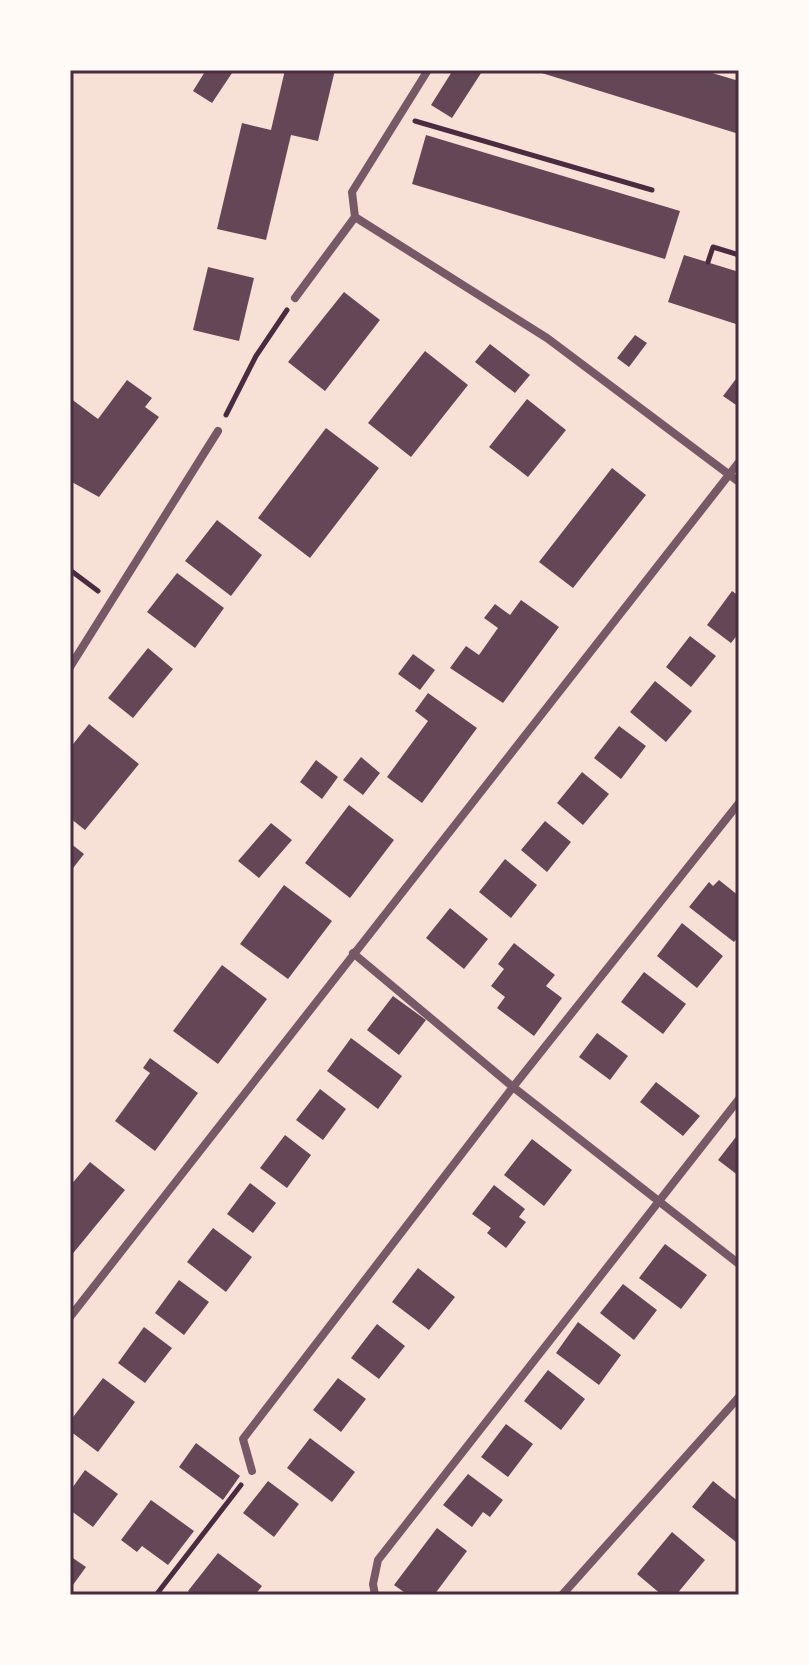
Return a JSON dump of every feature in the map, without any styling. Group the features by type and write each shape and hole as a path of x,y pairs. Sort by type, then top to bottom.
{"street":[{"path":"295,298 355,217 352,192 428,70"},
{"path":"355,217 547,338 739,482"},
{"path":"70,667 218,431"},
{"path":"70,1317 739,462"},
{"path":"252,1471 243,1439 513,1087 739,803"},
{"path":"353,953 513,1087 739,1264"},
{"path":"375,1595 373,1584 378,1560 739,1099"},
{"path":"562,1595 739,1397"}],"path":[{"path":"398,117 652,190"},
{"path":"708,262 713,247 739,255"},
{"path":"218,431 256,356 295,298"},
{"path":"70,570 111,601"},
{"path":"156,1595 252,1471"}],"building":[{"path":"206,70 234,70 212,103 193,91"},
{"path":"285,70 335,70 318,141 291,135 266,240 217,229 242,123 271,130"},
{"path":"453,70 483,70 452,118 431,105"},
{"path":"532,70 702,70 739,81 739,134"},
{"path":"426,135 680,211 665,259 412,184"},
{"path":"684,255 739,272 739,325 668,302"},
{"path":"208,267 254,278 239,341 193,330"},
{"path":"344,292 380,320 325,391 288,362"},
{"path":"635,335 647,343 629,367 617,358"},
{"path":"490,344 530,375 515,393 475,362"},
{"path":"425,351 468,385 411,457 368,423"},
{"path":"739,375 739,407 723,396"},
{"path":"127,380 152,398 145,407 159,417 99,497 70,481 70,398 98,419"},
{"path":"527,399 566,430 528,477 489,447"},
{"path":"326,428 379,468 310,558 258,518"},
{"path":"612,468 646,495 573,588 539,562"},
{"path":"217,520 262,555 231,596 185,561"},
{"path":"177,573 224,608 195,648 147,612"},
{"path":"732,591 739,596 739,633 731,643 707,625"},
{"path":"521,600 559,627 503,703 450,668 466,646 479,655 498,628 484,618 495,604 510,615"},
{"path":"690,636 716,656 691,687 666,667"},
{"path":"148,648 173,669 133,718 108,698"},
{"path":"413,654 435,670 420,690 398,674"},
{"path":"655,681 692,711 666,742 630,712"},
{"path":"428,693 477,728 422,803 387,777 428,721 415,711"},
{"path":"89,724 139,764 85,830 70,818 70,748"},
{"path":"619,726 646,746 621,779 594,758"},
{"path":"361,757 380,773 363,795 343,780"},
{"path":"316,760 338,777 322,799 300,782"},
{"path":"582,772 609,794 583,825 557,803"},
{"path":"349,805 394,840 350,898 305,863"},
{"path":"545,821 571,842 547,872 521,850"},
{"path":"271,823 292,840 259,878 238,861"},
{"path":"70,843 84,854 70,872"},
{"path":"505,859 537,885 511,918 479,892"},
{"path":"719,880 739,896 739,936 734,942 689,907 709,882 713,886"},
{"path":"284,885 332,921 288,979 240,944"},
{"path":"450,908 488,939 464,969 426,938"},
{"path":"682,923 723,956 697,988 657,956"},
{"path":"514,943 555,975 546,986 562,998 534,1036 497,1008 505,997 491,986 504,969 498,964"},
{"path":"222,965 267,999 218,1064 173,1031"},
{"path":"644,972 686,1004 663,1034 621,1002"},
{"path":"393,996 426,1020 399,1055 367,1030"},
{"path":"597,1033 628,1056 610,1080 579,1057"},
{"path":"351,1038 402,1076 378,1109 327,1071"},
{"path":"150,1058 198,1093 155,1151 115,1121 150,1073 143,1068"},
{"path":"656,1082 700,1116 683,1136 640,1102"},
{"path":"320,1089 346,1109 323,1140 296,1120"},
{"path":"739,1133 739,1176 718,1160"},
{"path":"285,1135 311,1155 287,1188 260,1168"},
{"path":"532,1139 572,1170 544,1206 504,1175"},
{"path":"90,1162 125,1190 70,1257 70,1186"},
{"path":"250,1183 276,1203 253,1233 227,1214"},
{"path":"494,1185 525,1209 519,1217 526,1222 506,1248 487,1233 491,1228 472,1214"},
{"path":"213,1228 252,1257 226,1292 187,1262"},
{"path":"665,1244 707,1275 681,1309 639,1278"},
{"path":"418,1268 455,1297 429,1330 392,1302"},
{"path":"179,1280 209,1302 184,1335 155,1313"},
{"path":"623,1284 657,1310 634,1340 600,1313"},
{"path":"578,1322 621,1355 599,1385 556,1353"},
{"path":"377,1324 405,1346 379,1379 351,1358"},
{"path":"144,1327 172,1348 145,1383 118,1363"},
{"path":"548,1370 585,1399 561,1430 524,1401"},
{"path":"103,1378 135,1402 98,1452 70,1431 70,1421"},
{"path":"338,1378 366,1399 341,1432 313,1410"},
{"path":"506,1424 533,1444 508,1477 481,1457"},
{"path":"310,1438 355,1472 332,1502 287,1468"},
{"path":"196,1443 240,1476 223,1500 179,1467"},
{"path":"85,1470 118,1494 93,1527 70,1510 70,1491"},
{"path":"468,1474 503,1500 490,1517 483,1512 472,1527 443,1505"},
{"path":"268,1481 299,1504 274,1537 243,1513"},
{"path":"713,1481 739,1502 739,1537 736,1542 692,1507"},
{"path":"151,1500 194,1531 168,1565 142,1546 137,1552 121,1540"},
{"path":"437,1528 467,1551 434,1595 408,1595 394,1585"},
{"path":"672,1532 705,1560 676,1595 662,1595 637,1574"},
{"path":"218,1553 262,1586 255,1595 192,1595 188,1591"},
{"path":"70,1556 86,1567 70,1589"}]}
